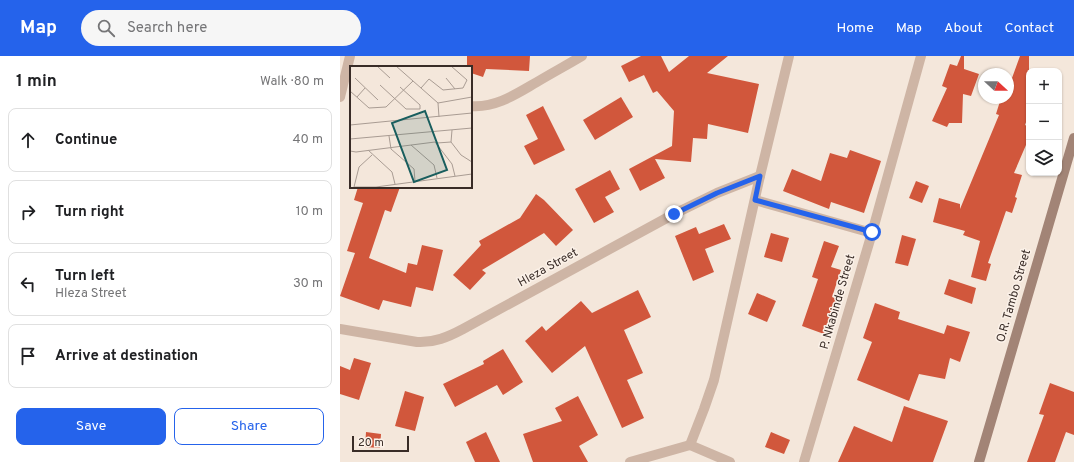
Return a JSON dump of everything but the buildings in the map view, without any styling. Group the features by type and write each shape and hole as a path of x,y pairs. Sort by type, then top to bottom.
{"street":[{"path":"340,97 349,70 350,56"},
{"path":"472,106 492,104 512,96 582,56"},
{"path":"690,445 714,380 789,56"},
{"name":"P. Nkabinde Street","path":"804,462 872,232 921,56"},
{"name":"O.R. Tambo Street","path":"979,462 1074,138"},
{"name":"Hleza Street","path":"340,329 416,342 427,343 441,339 463,330 674,214 717,193 760,176"},
{"path":"755,200 872,232"},
{"path":"630,462 690,445 730,462"},
{"path":"667,462 670,450"}],"route":[{"path":"674,214 717,193 760,176 755,200 872,232"}]}
